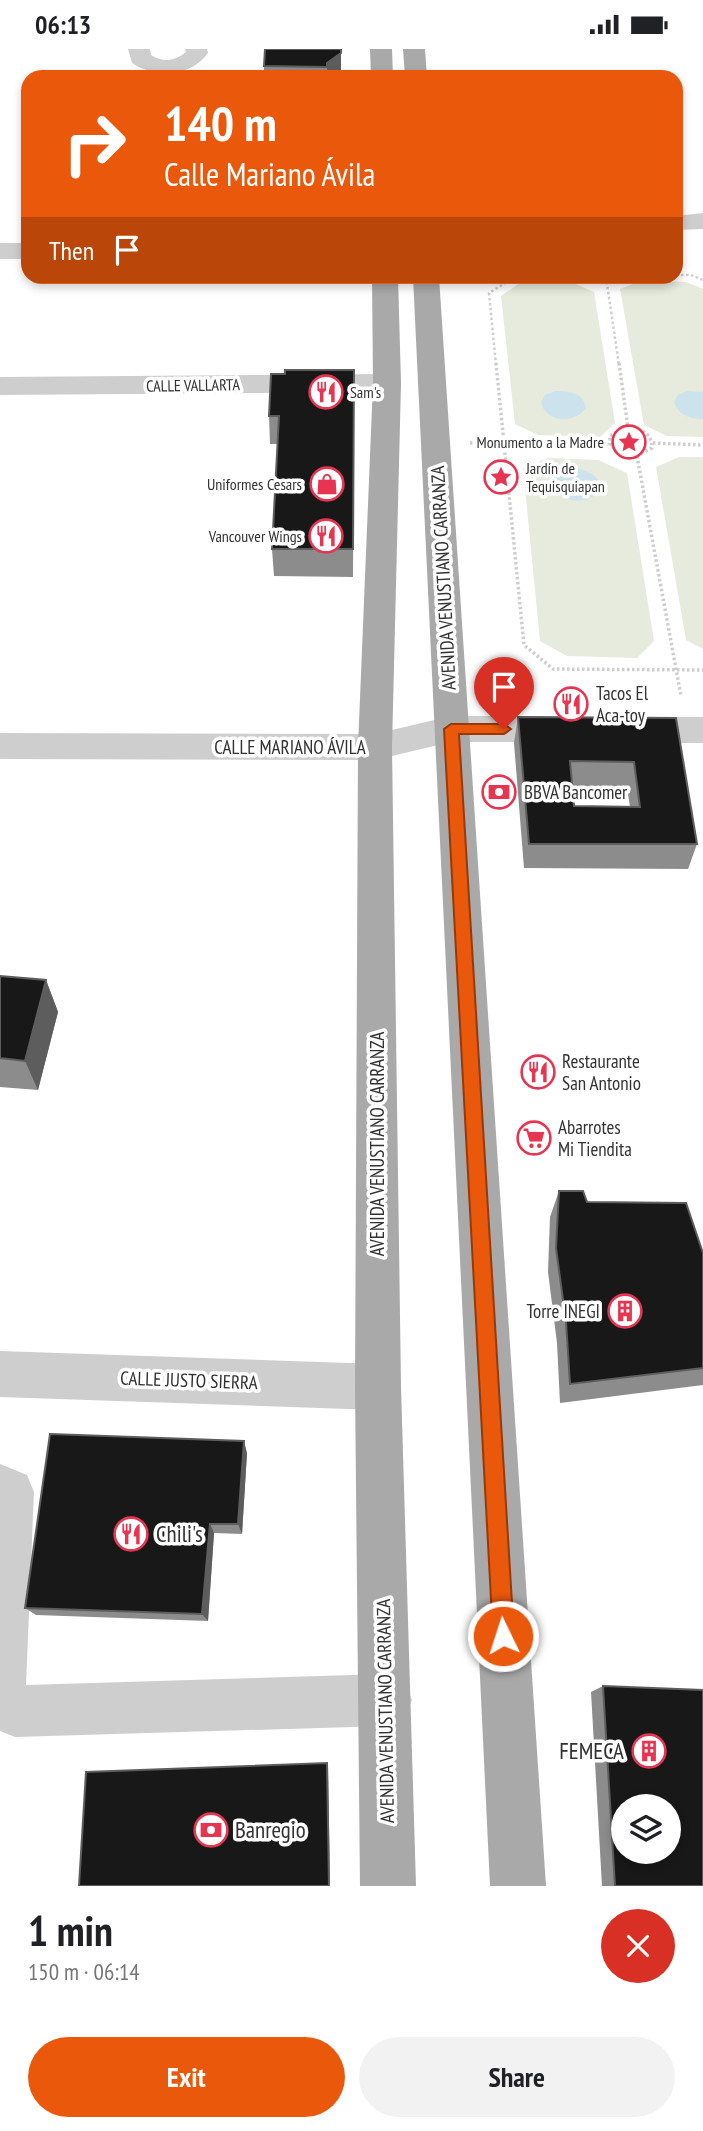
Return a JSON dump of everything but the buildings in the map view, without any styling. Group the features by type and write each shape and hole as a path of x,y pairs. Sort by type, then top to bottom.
{"main road":[{"path":"381,49 382,70"},
{"path":"414,49 416,70"},
{"name":"AVENIDA VENUSTIANO CARRANZA","path":"385,284 387,383 375,747 378,1387 388,1886"},
{"name":"AVENIDA VENUSTIANO CARRANZA","path":"426,284 518,1886"}],"street":[{"path":"139,49 140,58 158,70"},
{"path":"166,70 188,62 197,53 196,49"},
{"path":"683,222 703,221"},
{"path":"0,251 21,251"},
{"name":"CALLE VALLARTA","path":"0,386 387,383"},
{"name":"CALLE MARIANO ÁVILA","path":"0,746 375,747 451,729 695,730"},
{"name":"CALLE JUSTO SIERRA","path":"0,1374 378,1387"},
{"path":"0,1488 9,1492 0,1701 15,1711 386,1700"}],"path":[{"path":"683,275 703,280"},
{"path":"504,284 489,293 524,645 553,669 703,670"},
{"path":"607,284 628,428"},
{"path":"610,444 612,433 628,428 648,434 653,443"},
{"path":"435,444 610,444 620,454 637,456 649,452 653,443"},
{"path":"653,443 703,445"},
{"path":"637,456 677,670 695,730"}],"shaded area":[{"path":"683,282 703,289 703,437 667,436 644,425 620,289 633,284"},
{"path":"518,284 576,284 594,292 615,423 600,437 538,435 515,424 501,296"},
{"path":"679,457 703,457 703,649 686,640 656,467"},
{"path":"548,458 598,460 627,473 654,641 637,658 567,656 540,641 523,468"}],"water":[{"path":"555,391 579,396 586,408 568,419 548,414 541,402 545,395"},
{"path":"687,391 703,392 703,419 685,415 678,410 674,402 678,395"},
{"path":"580,469 594,475 601,488 590,498 567,499 556,489 553,482 561,473"}],"place":[{"name":"Sam's","path":"326,392"},
{"name":"Monumento a la Madre","path":"629,442"},
{"name":"Jardín de Tequisquiapan","path":"501,477"},
{"name":"Uniformes Cesars","path":"327,484"},
{"name":"Vancouver Wings","path":"326,536"},
{"name":"Tacos El Aca-toy","path":"571,704"},
{"name":"BBVA Bancomer","path":"499,792"},
{"name":"Restaurante San Antonio","path":"538,1072"},
{"name":"Abarrotes Mi Tiendita","path":"534,1138"},
{"name":"Torre INEGI","path":"625,1311"},
{"name":"Chili's","path":"131,1534"},
{"name":"FEMECA","path":"649,1751"},
{"name":"Banregio","path":"211,1830"}],"route":[{"path":"503,1636 451,729 504,729"}]}
